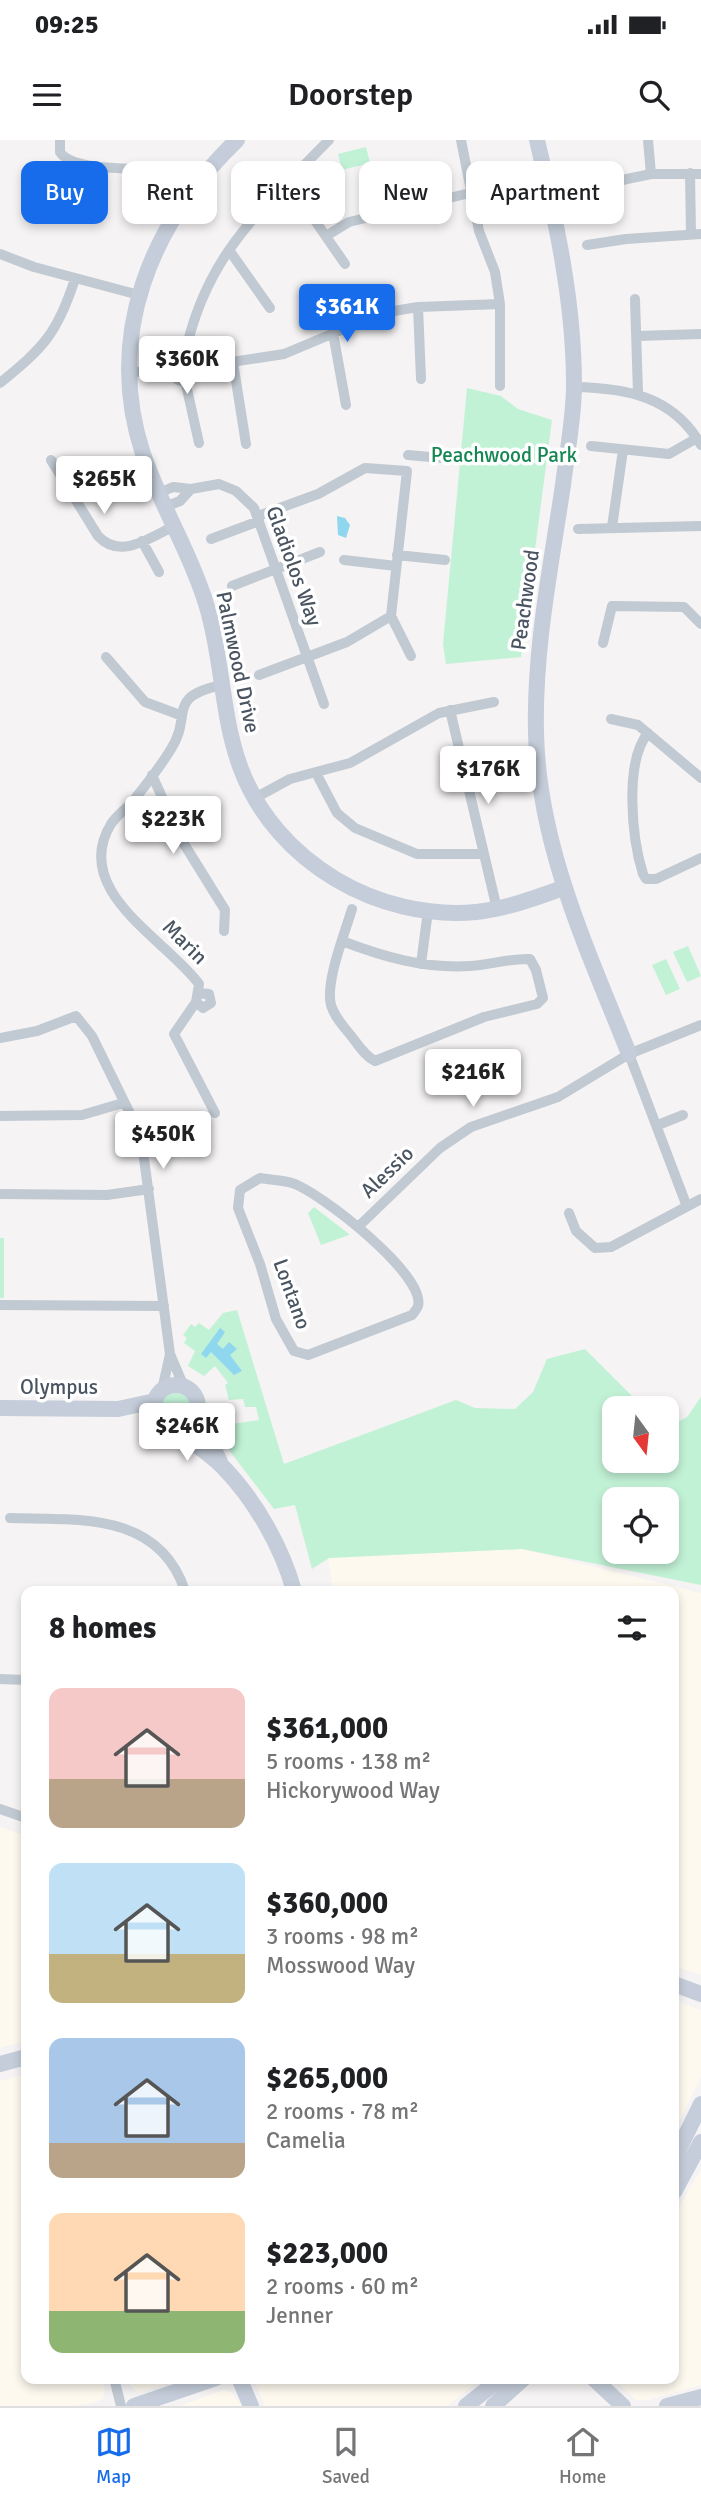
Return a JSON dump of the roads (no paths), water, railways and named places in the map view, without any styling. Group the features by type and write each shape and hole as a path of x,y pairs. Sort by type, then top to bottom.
{"street":[{"path":"60,140 60,152 69,161 103,168 122,169"},
{"name":"Palmwood Drive","path":"237,140 211,166 165,228 139,295 131,336 130,372 140,440 162,500 199,583 210,617 234,746 255,798 283,835 335,879 385,902 428,911 462,912 496,909 563,888"},
{"path":"308,161 329,140"},
{"path":"461,140 466,161"},
{"name":"Peachwood","path":"537,140 542,161"},
{"path":"648,140 651,174"},
{"path":"587,245 696,234 695,174 651,174 624,180"},
{"path":"326,236 349,222 466,194"},
{"path":"184,359 192,318 212,273 248,224"},
{"path":"317,224 345,264"},
{"path":"477,224 495,272 500,304 500,386"},
{"name":"Peachwood","path":"556,224 571,315 574,387 538,663 536,732 542,800 563,888 629,1054"},
{"path":"229,250 270,308"},
{"path":"0,254 75,279 139,295"},
{"path":"0,383 49,340 65,310 75,279"},
{"path":"635,299 638,393"},
{"path":"194,368 284,354 382,313 418,307 500,304"},
{"path":"418,307 421,379"},
{"path":"333,333 346,405"},
{"path":"637,336 701,334"},
{"path":"184,359 194,368"},
{"path":"172,371 175,362 184,359"},
{"path":"233,362 246,444"},
{"path":"172,371 178,380 185,380 194,368"},
{"path":"130,372 172,371"},
{"path":"185,380 199,443"},
{"path":"574,387 638,393 673,412 699,442 668,454 591,446"},
{"path":"612,527 622,450"},
{"path":"408,455 453,459"},
{"path":"51,460 104,542 119,548 174,526"},
{"path":"211,538 318,494 366,468 407,471 391,616 411,656"},
{"name":"Gladiolos Way","path":"162,500 180,501 191,489 208,484 226,485 249,502 259,519 324,704"},
{"path":"578,529 701,526"},
{"path":"142,541 159,572"},
{"path":"232,586 320,552"},
{"path":"344,560 446,560"},
{"path":"603,643 612,606 684,607 701,624"},
{"path":"259,675 347,642 391,616"},
{"path":"106,657 145,702 180,715"},
{"path":"222,685 193,695 180,715 173,748 152,775 181,839 225,910 225,931"},
{"path":"255,798 290,779 350,763 450,710 494,702"},
{"path":"450,710 496,909"},
{"path":"611,719 633,723 701,778"},
{"path":"648,733 636,755 633,803 640,867 648,880 656,880 701,858"},
{"path":"316,773 337,813 355,828 417,854 484,854"},
{"name":"Marin","path":"152,775 107,832 103,857 106,878 119,904 196,980 198,998 174,1034 215,1113"},
{"path":"342,941 395,960 421,964 466,967 530,959 541,985 543,998 541,1002 484,1017 375,1061 367,1056 332,1006 330,990 342,941 352,909"},
{"path":"421,964 428,911"},
{"path":"0,1038 37,1031 76,1016 92,1037 141,1136 170,1354 184,1387 197,1400 197,1414 222,1467 268,1529 292,1586"},
{"name":"Alessio","path":"359,1226 440,1148 471,1127 558,1097 629,1054 701,1025"},
{"path":"629,1054 686,1204"},
{"path":"0,1116 82,1115 123,1103"},
{"path":"658,1125 683,1115"},
{"name":"Lontano","path":"260,1178 295,1184 359,1226 401,1269 418,1297 418,1306 412,1315 308,1355 294,1351 276,1319 260,1264 238,1208 240,1190 260,1178"},
{"path":"0,1194 107,1195 149,1189"},
{"path":"569,1213 576,1231 595,1248 611,1247 686,1204 701,1199"},
{"path":"0,1305 164,1306"},
{"path":"170,1354 158,1396 158,1420 175,1429 222,1467"},
{"path":"158,1396 174,1385 184,1387"},
{"name":"Olympus","path":"118,1409 158,1396"},
{"name":"Olympus","path":"0,1408 118,1409 158,1420"},
{"path":"175,1429 188,1426 197,1414"},
{"path":"10,1518 88,1519 130,1530 154,1545 170,1563 182,1586"},
{"path":"0,1679 21,1679"},
{"path":"0,1809 21,1816"},
{"path":"679,1986 701,1994"},
{"path":"0,2064 21,2058"},
{"path":"679,2149 701,2104"},
{"path":"679,2183 701,2142"},
{"path":"116,2384 121,2406"},
{"path":"134,2406 198,2384"},
{"path":"242,2384 251,2406"},
{"path":"466,2406 494,2384"},
{"path":"493,2406 517,2384"},
{"path":"600,2384 624,2406"},
{"path":"667,2406 701,2397"}],"water":[{"path":"337,516 345,518 350,525 346,538 338,535"},
{"path":"220,1328 225,1332 217,1344 223,1349 229,1342 237,1349 230,1355 242,1371 234,1375 211,1352 206,1358 201,1354"}],"park label":[{"name":"Peachwood Park","path":"504,455"}]}
